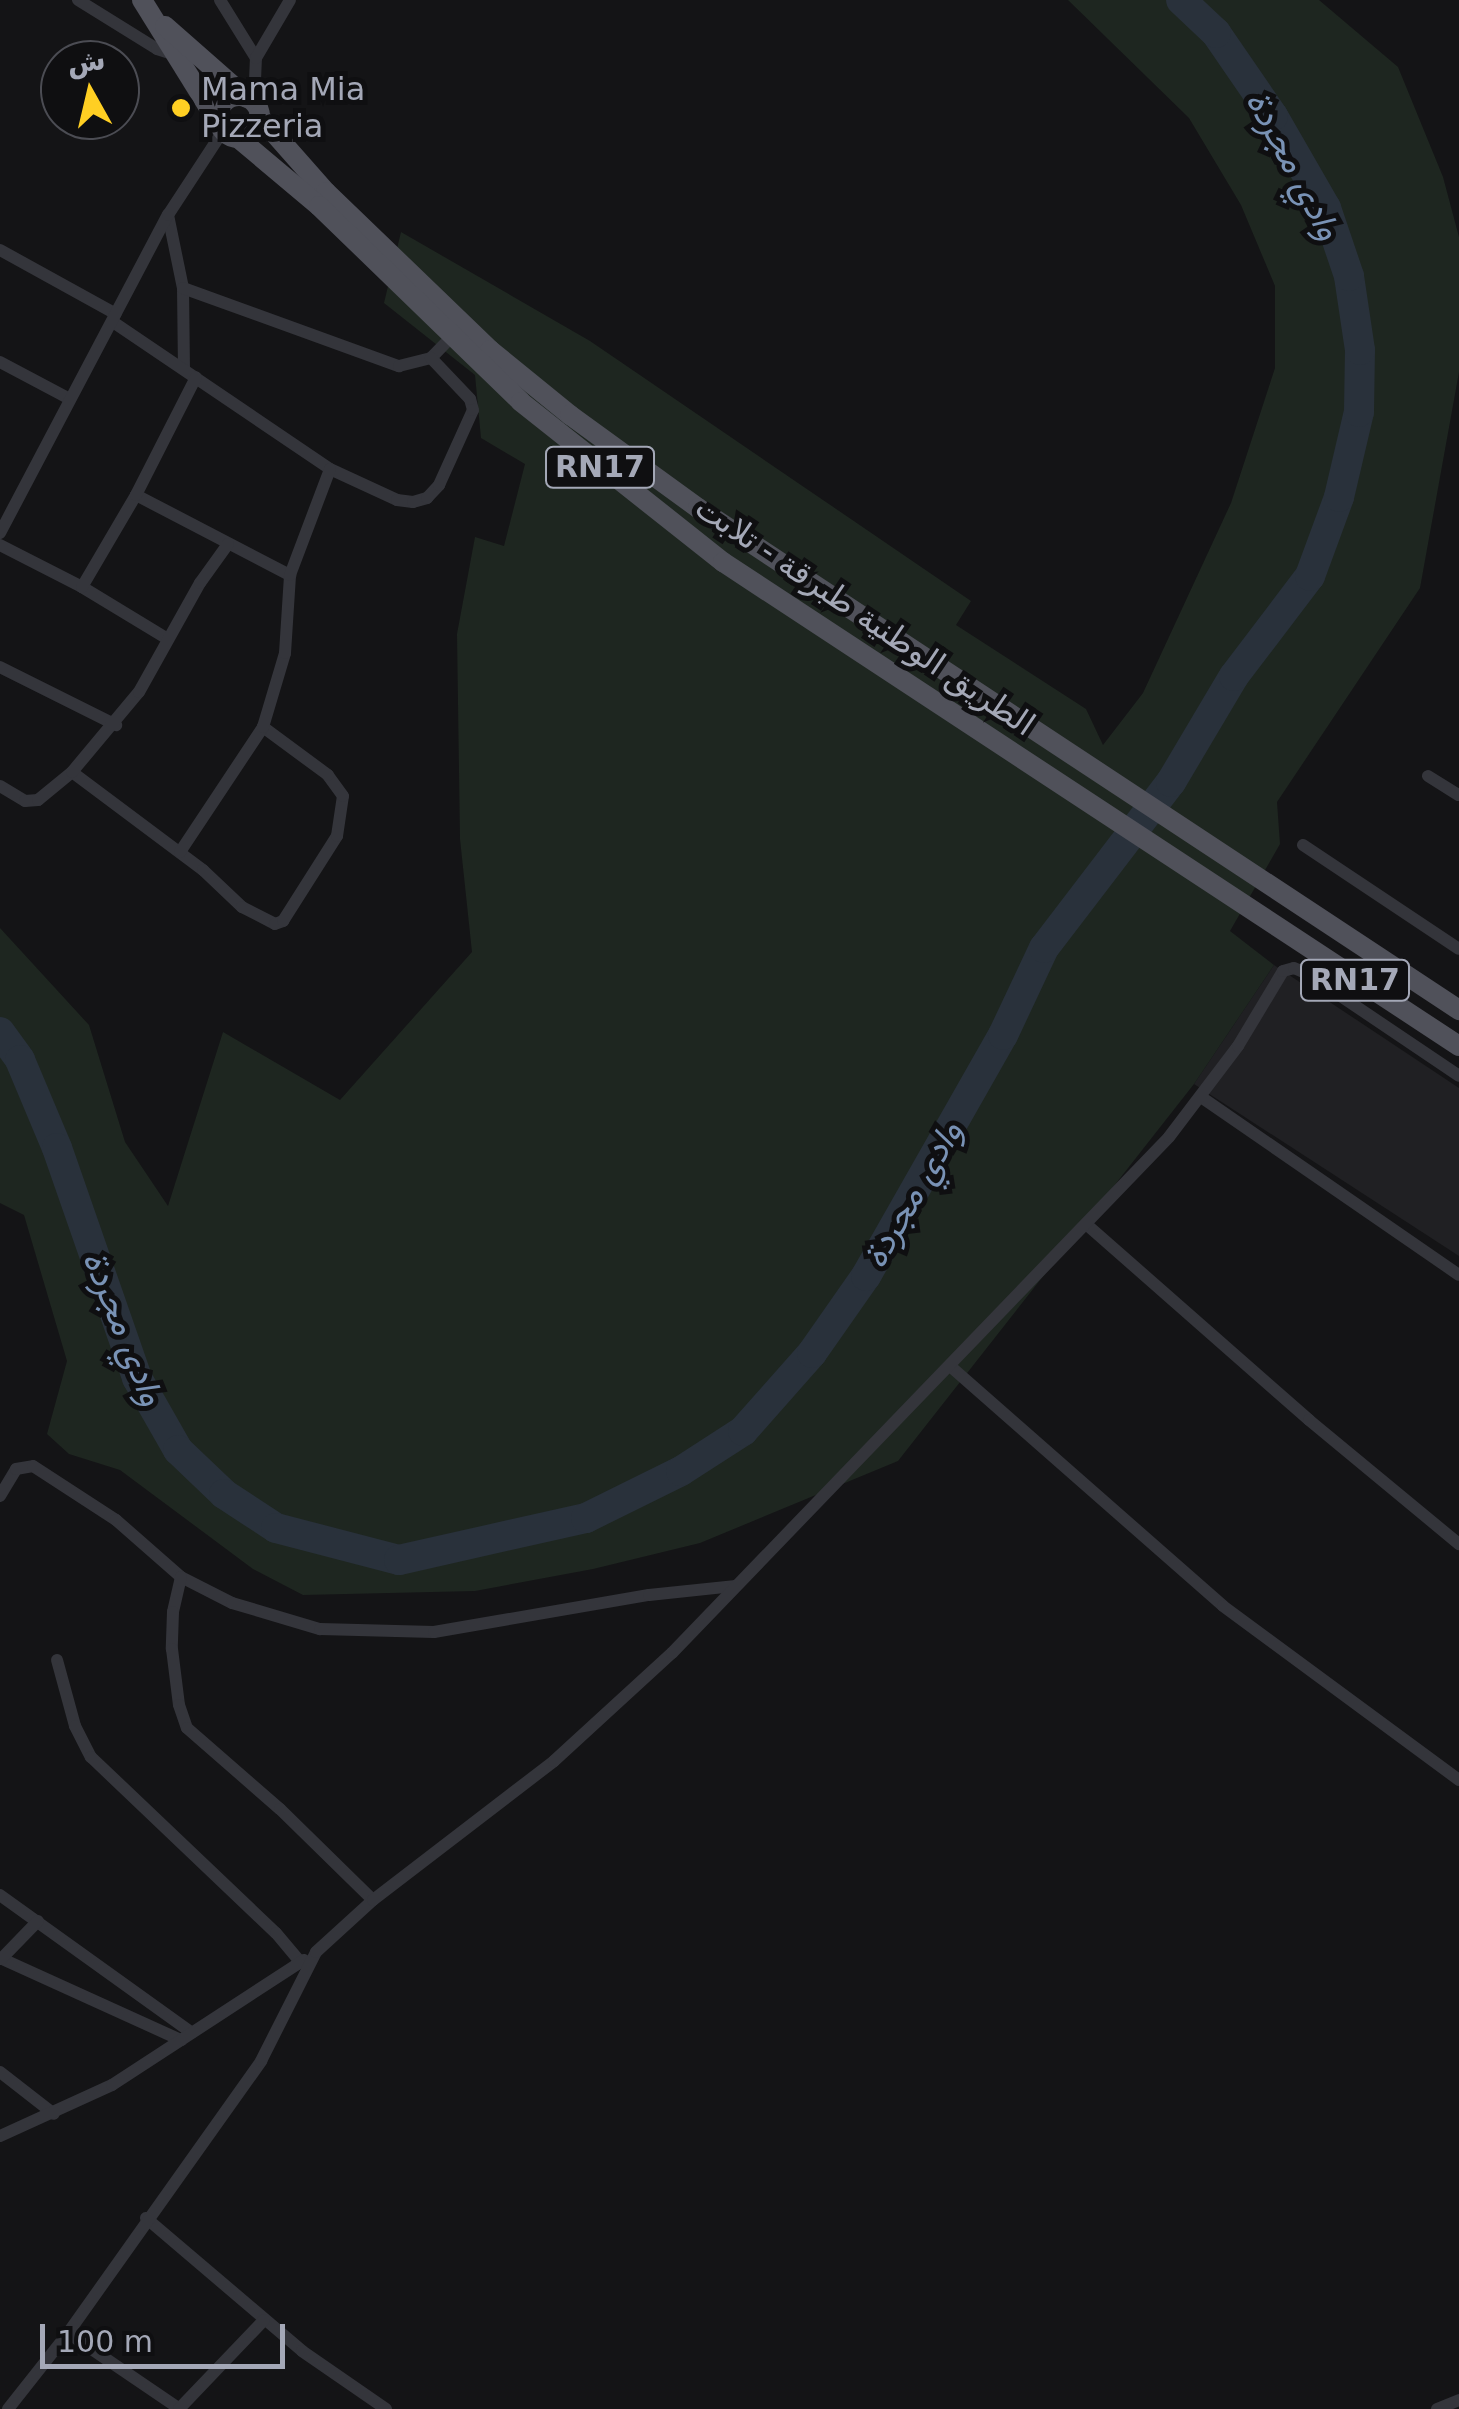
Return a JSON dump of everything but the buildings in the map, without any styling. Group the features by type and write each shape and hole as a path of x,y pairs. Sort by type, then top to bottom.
{"main road":[{"name":"الطريق الوطنية طبرقة - تلابت","path":"142,0 185,51 253,106 326,192 480,340 570,416 698,508 1022,718 1459,1010"},
{"name":"الطريق الوطنية طبرقة - تلابت","path":"185,51 226,131 319,206 451,338 609,475 723,562 1251,913 1459,1046"},
{"path":"227,100 253,106 255,130 226,131 219,111 227,100"}],"street":[{"path":"78,0 157,49 185,51"},
{"path":"220,0 256,58"},
{"path":"253,106 256,58 290,0"},
{"path":"0,533 168,216 226,131"},
{"path":"168,216 183,288 184,368"},
{"path":"0,250 114,318 330,469 397,500 413,502 428,498 439,485 473,410 470,400 431,358"},
{"path":"183,288 360,356 400,366 431,358 451,338"},
{"path":"0,362 70,399"},
{"path":"82,587 136,495 196,377"},
{"path":"180,852 263,726 285,653 290,575 330,469"},
{"path":"136,495 290,575"},
{"path":"0,786 25,801 38,800 72,772 116,725 228,544"},
{"path":"0,545 168,638"},
{"path":"0,667 116,725"},
{"path":"72,772 180,852 242,907 275,924 282,921 314,874 336,836 343,810 340,786 263,726"},
{"path":"1428,776 1459,795"},
{"path":"1303,845 1459,949"},
{"path":"0,2136 112,2085 316,1952 373,1900 554,1761 672,1653 1086,1224 1201,1097 1283,971 1290,968 1308,974 1459,1076"},
{"path":"1201,1097 1459,1275"},
{"path":"1086,1224 1309,1420 1459,1544"},
{"path":"950,1366 1223,1606 1459,1780"},
{"path":"0,1496 16,1469 40,1469 116,1520 182,1577 232,1603 300,1625 413,1633 649,1595 734,1586"},
{"path":"182,1577 172,1612 172,1649 178,1706 187,1728 280,1809 373,1900"},
{"path":"57,1660 78,1737 91,1757 276,1933 300,1962"},
{"path":"0,1895 187,2037"},
{"path":"38,1921 1,1958 187,2037"},
{"path":"8,2409 68,2333 146,2218 262,2061 316,1952"},
{"path":"0,2072 54,2114"},
{"path":"146,2218 264,2320 382,2408"},
{"path":"68,2333 180,2409 264,2320"},
{"path":"1437,2409 1459,2400"}],"shaded area":[{"path":"1068,0 1319,0 1398,67 1443,177 1459,237 1459,372 1420,588 1277,802 1280,844 1230,931 1274,965 1194,1084 898,1461 700,1543 593,1569 475,1591 303,1595 253,1569 120,1470 69,1454 47,1434 67,1361 24,1215 0,1203 0,928 89,1025 125,1142 168,1206 223,1032 340,1100 472,952 460,839 457,634 475,537 504,546 525,464 481,438 475,375 384,303 401,232 590,341 971,601 956,625 1086,709 1103,745 1143,693 1231,503 1275,368 1275,286 1241,205 1189,118"},
{"path":"1274,965 1459,1088 1459,1256 1194,1084"}],"waterway":[{"name":"وادي مجردة","path":"0,1032 20,1060 57,1148 137,1378 178,1450 224,1494 276,1528 399,1560 586,1518 681,1471 743,1431 812,1353 866,1276 1003,1035 1044,948 1171,782 1234,676 1310,576 1339,497 1359,412 1360,350 1349,276 1326,208 1273,116 1216,33 1181,0"}],"place":[{"name":"Mama Mia Pizzeria","path":"181,108"}]}
